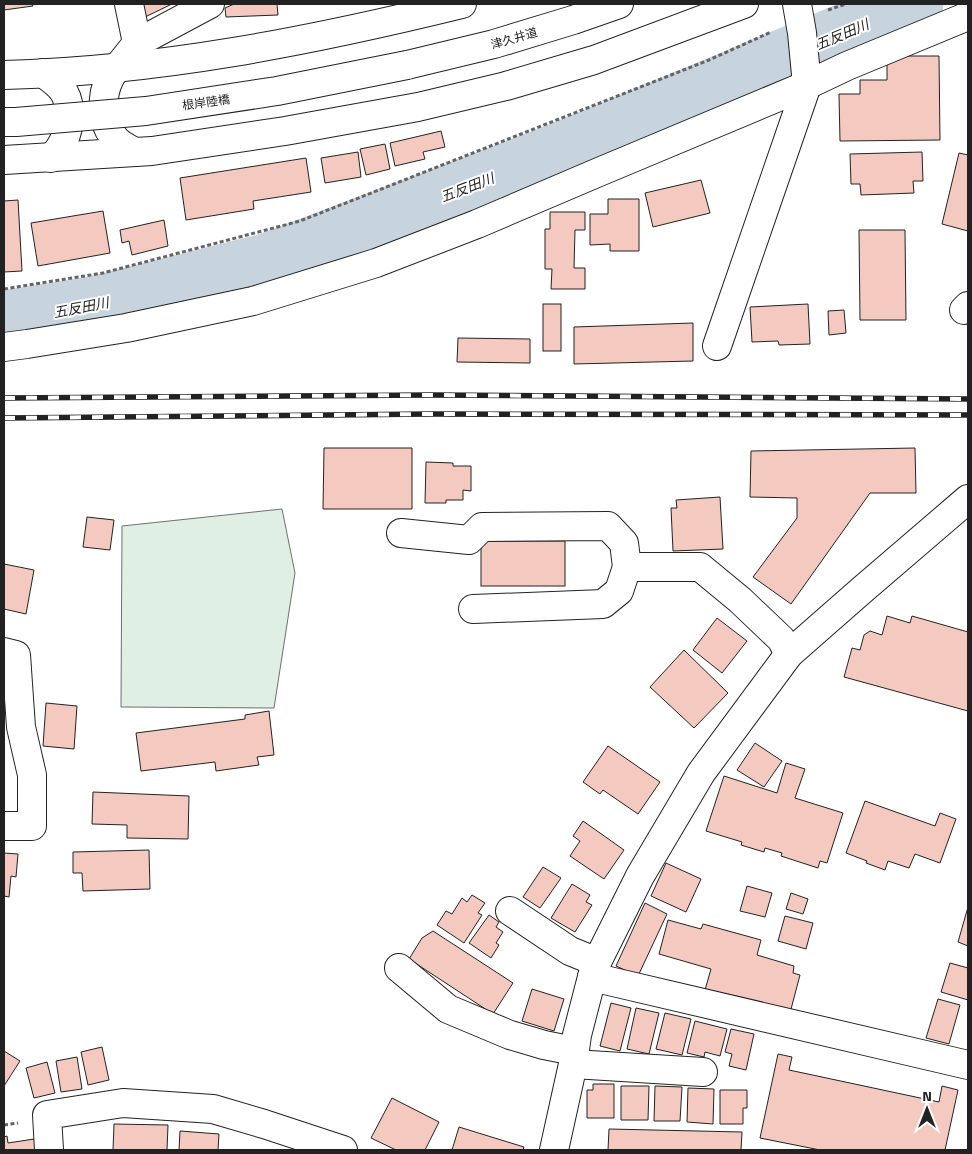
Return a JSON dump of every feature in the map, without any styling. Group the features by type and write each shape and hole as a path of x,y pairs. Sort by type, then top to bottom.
{"street":[{"path":"129,4 137,43"},
{"path":"135,152 112,136 106,122 104,104 110,78 137,43 210,4"},
{"path":"4,75 117,68 270,46 396,20 462,4"},
{"name":"津久井道","path":"407,65 494,44 619,4"},
{"path":"4,160 135,152 285,131 418,107 497,88 594,60 744,4"},
{"path":"4,347 126,328 253,301 376,263 477,224 806,80 847,66 968,16"},
{"path":"717,346 806,80 799,19"},
{"name":"根岸陸橋","path":"4,122 146,111 277,91 407,65"},
{"path":"43,73 63,91 68,105 69,124 65,137 59,149 51,158"},
{"path":"554,1150 574,1058 577,1035 595,969 640,876 701,773 789,654 968,499"},
{"path":"400,533 469,540 482,527 608,526 624,543 627,567 619,591 603,604 473,609"},
{"path":"627,567 700,567 740,600 781,639 789,654"},
{"path":"4,652 16,655 21,727 32,775 32,826 4,826"},
{"path":"510,911 570,950 595,969 968,1066"},
{"path":"399,968 448,1009 510,1035 544,1045 574,1058 703,1072"},
{"path":"49,1150 47,1115 123,1103 213,1109 343,1150"}],"path":[{"path":"4,289 103,273 300,221 709,60 799,19"}],"green space":[{"path":"282,509 295,573 274,708 121,707 122,526"}],"building":[{"path":"4,4 32,4 33,6 4,10"},
{"path":"142,4 172,4 145,17"},
{"path":"234,4 277,4 278,15 226,17 225,8"},
{"path":"887,56 939,56 940,140 840,141 839,94 860,94 860,80 887,80"},
{"path":"441,131 445,147 423,152 425,159 395,166 390,143"},
{"path":"385,144 390,169 366,175 360,149"},
{"path":"358,152 361,177 325,183 321,158"},
{"path":"922,152 923,181 913,181 914,193 861,195 860,184 851,184 850,154"},
{"path":"959,153 968,155 968,231 942,224"},
{"path":"306,158 311,192 253,201 254,209 186,220 180,178"},
{"path":"701,180 710,213 653,227 645,193"},
{"path":"608,199 639,199 639,251 610,251 610,244 590,245 590,214 608,214"},
{"path":"18,200 22,271 4,272 4,201"},
{"path":"103,211 110,253 38,266 31,223"},
{"path":"550,212 585,212 585,230 575,230 574,268 585,268 585,289 551,289 552,269 545,269 545,229 550,229"},
{"path":"164,220 168,246 132,255 129,241 122,243 120,230"},
{"path":"859,230 905,230 906,320 860,320"},
{"path":"543,304 561,304 561,351 543,351"},
{"path":"808,304 810,344 779,345 778,341 752,342 750,307"},
{"path":"844,310 846,333 829,335 828,311"},
{"path":"693,323 693,361 574,364 574,327"},
{"path":"458,338 530,339 530,363 457,362"},
{"path":"324,448 412,448 412,509 323,509"},
{"path":"915,448 916,493 870,493 791,604 753,577 797,518 797,498 750,497 751,451"},
{"path":"426,462 453,463 453,466 471,466 471,491 463,490 463,500 446,500 446,503 425,503"},
{"path":"720,497 723,549 673,551 671,508 677,508 676,500"},
{"path":"87,517 114,520 110,550 83,547"},
{"path":"481,541 565,541 565,586 481,586"},
{"path":"4,564 34,570 26,614 4,609"},
{"path":"887,616 910,623 912,616 968,632 968,711 844,677 852,648 860,650 864,635 870,631 882,635"},
{"path":"717,618 747,641 722,673 693,650"},
{"path":"684,650 728,693 694,728 650,687"},
{"path":"46,703 77,706 74,749 43,746"},
{"path":"269,711 274,755 257,757 259,765 216,771 215,762 141,771 136,733 245,719 245,715"},
{"path":"755,743 782,761 764,787 737,770"},
{"path":"608,746 660,782 638,814 603,790 600,794 583,782"},
{"path":"786,763 805,769 795,798 843,813 827,863 820,861 818,868 781,856 782,853 765,848 764,852 741,845 742,842 706,831 724,776 777,793"},
{"path":"93,792 189,796 188,839 127,838 127,825 92,824"},
{"path":"865,801 935,826 940,813 956,819 940,863 915,854 909,868 888,861 885,870 846,853"},
{"path":"583,821 624,850 604,879 570,856 580,841 573,836"},
{"path":"149,850 150,889 83,891 82,873 73,873 73,852"},
{"path":"4,853 18,854 16,877 11,876 9,897 4,896"},
{"path":"666,863 701,879 686,912 651,896"},
{"path":"543,867 561,878 540,908 523,897"},
{"path":"572,884 590,895 586,902 592,905 575,932 551,918"},
{"path":"747,886 772,893 765,917 740,911"},
{"path":"791,893 808,899 803,914 786,909"},
{"path":"472,895 485,903 478,913 482,915 464,943 437,925 446,911 452,914 462,898 467,902"},
{"path":"645,903 667,914 638,976 616,966"},
{"path":"968,907 968,946 958,942"},
{"path":"489,915 499,922 496,927 503,932 496,943 499,945 491,958 469,943"},
{"path":"785,916 813,923 806,949 778,941"},
{"path":"668,920 701,929 703,924 761,940 757,955 794,966 793,973 800,975 790,1013 705,990 711,969 659,954"},
{"path":"433,931 513,983 493,1014 409,959 422,938"},
{"path":"950,963 968,968 968,1000 941,992"},
{"path":"532,989 564,999 554,1031 522,1021"},
{"path":"938,999 960,1005 949,1044 926,1038"},
{"path":"611,1003 631,1008 620,1051 600,1046"},
{"path":"636,1008 659,1013 649,1054 627,1049"},
{"path":"665,1013 691,1019 682,1055 656,1049"},
{"path":"695,1021 727,1029 720,1056 705,1052 704,1057 687,1053"},
{"path":"731,1029 754,1034 746,1070 729,1066 732,1054 725,1052"},
{"path":"102,1047 109,1080 88,1085 81,1052"},
{"path":"4,1051 20,1061 4,1086"},
{"path":"778,1054 792,1057 789,1070 939,1102 942,1086 958,1090 945,1150 820,1150 760,1138"},
{"path":"77,1057 82,1089 61,1092 56,1061"},
{"path":"47,1062 55,1093 34,1098 26,1068"},
{"path":"593,1084 614,1084 614,1118 587,1118 587,1090 593,1090"},
{"path":"621,1086 649,1086 648,1120 621,1120"},
{"path":"655,1086 682,1087 680,1121 654,1121"},
{"path":"688,1088 714,1089 713,1124 687,1122"},
{"path":"720,1090 747,1090 747,1108 743,1108 743,1124 720,1124"},
{"path":"392,1098 439,1122 425,1150 396,1150 371,1138"},
{"path":"114,1124 168,1125 167,1150 113,1150"},
{"path":"459,1127 524,1147 523,1150 452,1150"},
{"path":"609,1129 742,1132 741,1150 608,1150"},
{"path":"180,1131 219,1134 218,1150 179,1150"},
{"path":"7,1136 8,1143 34,1139 36,1150 4,1150 4,1137"}],"waterway":[{"name":"五反田川","path":"4,320 93,306 266,263 555,154 914,4"}],"railway":[{"path":"4,398 431,395 968,399"},
{"path":"4,418 431,414 968,415"}]}
